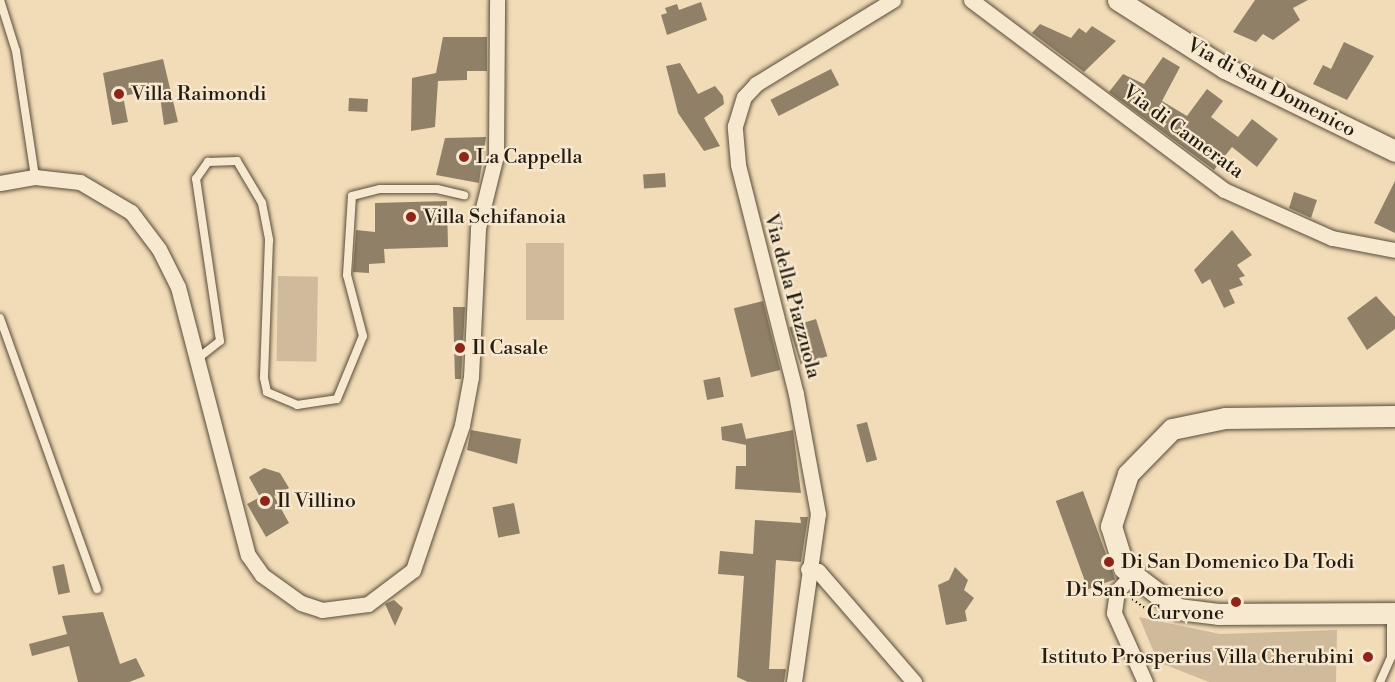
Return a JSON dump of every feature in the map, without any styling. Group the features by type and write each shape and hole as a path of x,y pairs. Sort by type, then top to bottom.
{"main road":[{"name":"Via di San Domenico","path":"1118,0 1225,68 1395,151"},
{"path":"1393,613 1188,611 1157,598 1126,581 1113,542 1119,488 1153,442 1172,429 1225,418 1395,416"}],"street":[{"path":"0,183 35,177 80,182 131,212 159,249 178,287 239,532 262,575 285,596 322,610 368,604 406,579 434,520 471,377 478,228 496,155 497,0"},
{"name":"Via della Piazzuola","path":"794,682 808,568 815,557 818,514 813,479 747,207 735,126 744,97 756,84 893,0"},
{"name":"Via di Camerata","path":"971,0 1224,190 1332,238 1395,250"},
{"path":"808,568 818,571 914,682"},
{"path":"1126,581 1114,613 1145,682"}],"lane":[{"path":"0,0 16,51 35,177"},
{"path":"197,358 220,340 196,179 208,162 237,161 262,203 269,240 264,378 267,392 297,405 337,399 363,336 347,275 352,196 380,189 437,189 464,195"},
{"path":"0,318 97,589"},
{"path":"1380,682 1391,657 1393,613"}],"path":[{"path":"1126,581 1160,619"}],"shaded area":[{"path":"526,243 564,243 564,320 526,320"},
{"path":"278,276 318,277 317,362 277,361"},
{"path":"1139,617 1220,634 1337,630 1336,682 1209,682 1158,662"}],"building":[{"path":"1255,0 1308,0 1293,8 1300,20 1273,40 1263,34 1256,42 1233,32"},
{"path":"701,2 707,20 667,35 661,15 667,13 665,8 677,4 679,10"},
{"path":"1040,24 1071,38 1079,28 1086,33 1092,26 1116,41 1084,72 1032,33"},
{"path":"443,37 487,37 487,71 467,71 467,80 438,81 435,127 411,131 412,78 436,73"},
{"path":"1344,42 1374,56 1347,100 1313,84 1323,65 1331,69"},
{"path":"1163,57 1180,67 1162,101 1187,116 1207,89 1223,101 1211,117 1238,137 1252,119 1278,139 1257,167 1232,147 1214,170 1109,92 1123,74 1144,84"},
{"path":"163,59 178,122 164,125 159,89 123,96 128,122 112,125 103,73"},
{"path":"680,63 698,94 715,86 723,96 724,104 704,118 720,146 704,151 678,113 666,66"},
{"path":"831,69 839,85 779,116 770,100"},
{"path":"349,98 368,99 367,112 348,111"},
{"name":"La Cappella","path":"486,137 479,183 436,175 445,138"},
{"path":"665,173 666,187 644,189 643,175"},
{"path":"1395,181 1395,233 1374,223"},
{"path":"1294,192 1317,200 1311,218 1289,208"},
{"name":"Villa Schifanoia","path":"447,201 448,247 384,249 385,263 369,264 369,273 353,272 356,230 375,232 375,203"},
{"path":"1232,230 1252,255 1237,265 1245,276 1239,278 1243,285 1229,290 1235,303 1224,308 1210,279 1202,284 1194,270"},
{"path":"1376,296 1395,317 1395,329 1367,350 1347,318"},
{"path":"763,301 780,370 751,377 734,308"},
{"path":"453,307 465,307 461,379 455,379"},
{"path":"816,319 827,356 801,364 789,327"},
{"path":"720,377 724,397 707,400 703,380"},
{"path":"867,422 877,460 866,463 856,425"},
{"path":"742,423 746,439 793,430 801,493 735,489 736,466 746,466 746,445 722,440 721,427"},
{"path":"471,430 521,439 517,464 467,450"},
{"name":"Il Villino","path":"264,468 280,473 289,488 274,496 289,523 266,537 247,504 260,497 249,477"},
{"path":"1083,491 1115,579 1088,589 1056,501"},
{"path":"514,503 520,533 498,538 492,507"},
{"path":"800,517 808,517 801,562 776,560 769,669 786,669 784,682 748,682 737,677 744,576 718,574 720,551 753,554 755,520 801,523"},
{"path":"64,564 70,592 58,595 52,566"},
{"path":"955,567 968,580 964,590 974,598 965,611 967,621 946,625 938,585 949,580"},
{"path":"394,600 403,608 395,626 385,604"},
{"path":"103,612 120,664 136,658 145,676 129,682 78,682 69,646 32,656 29,644 67,634 62,616"}],"place":[{"name":"Villa Raimondi","path":"119,94"},
{"name":"La Cappella","path":"464,157"},
{"name":"Villa Schifanoia","path":"411,217"},
{"name":"Il Casale","path":"460,348"},
{"name":"Il Villino","path":"265,501"},
{"name":"Di San Domenico Da Todi","path":"1109,562"},
{"name":"Di San Domenico Curvone","path":"1236,602"},
{"name":"Istituto Prosperius Villa Cherubini","path":"1368,657"}]}
